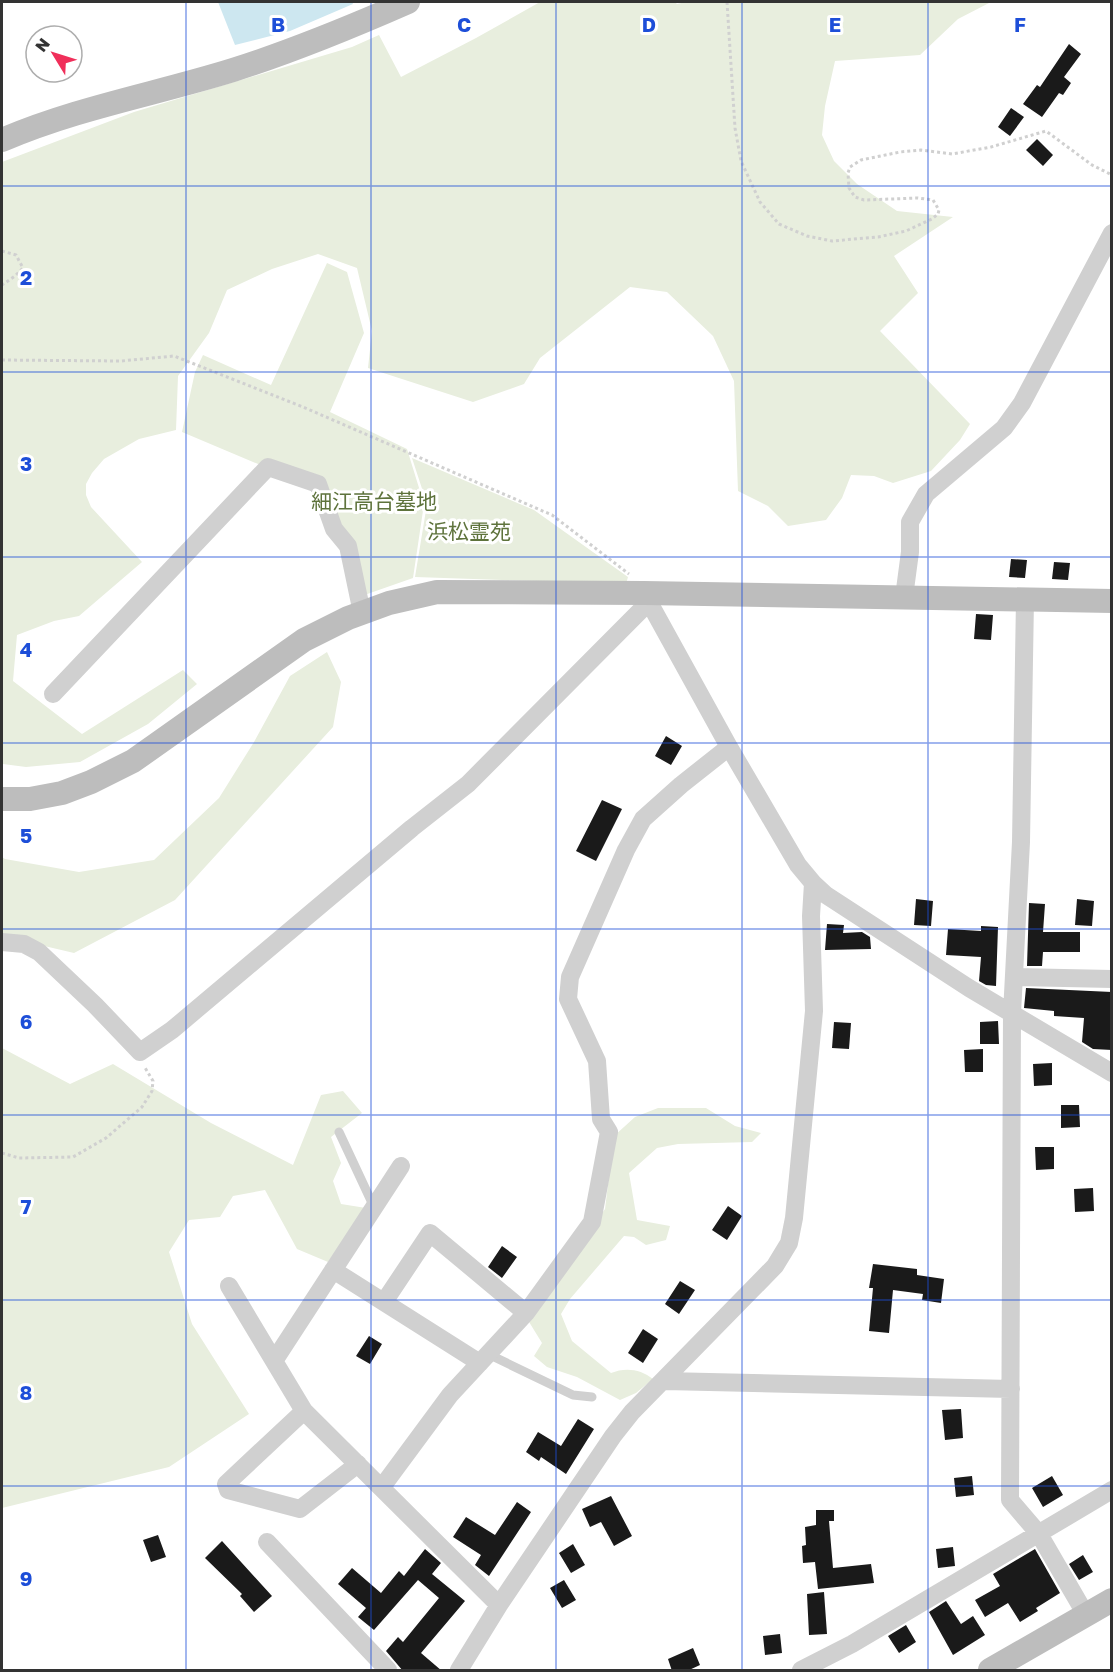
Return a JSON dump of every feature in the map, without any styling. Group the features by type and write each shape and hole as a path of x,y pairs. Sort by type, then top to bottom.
{"street":[{"path":"2,140 95,106 235,69 334,34 408,2"},
{"path":"904,597 910,552 910,522 926,494 1004,428 1022,403 1112,233"},
{"path":"53,694 268,467 318,484 334,529 348,546 362,613"},
{"path":"2,799 30,800 62,794 91,782 133,761 304,640 389,603 437,592 1112,601"},
{"path":"644,593 729,747 798,865 813,883 826,895 969,988 1112,1073"},
{"path":"2,942 24,944 39,952 140,1052 172,1030 412,828 468,784 644,607 644,593"},
{"path":"1025,599 1021,842 1012,1013 1010,1500 1039,1534 1086,1615"},
{"path":"382,1487 450,1395 526,1313 592,1222 609,1132 601,1119 597,1061 568,999 570,977 626,850 643,819 729,747"},
{"path":"459,1671 499,1605 613,1436 632,1412 775,1266 789,1243 794,1218 814,1011 811,916 813,883"},
{"path":"1014,977 1112,979"},
{"path":"274,1361 401,1166"},
{"path":"384,1302 430,1233 526,1313"},
{"path":"333,1270 384,1302 484,1358"},
{"path":"229,1286 304,1411 499,1605"},
{"path":"664,1381 1011,1389"},
{"path":"304,1411 226,1484 228,1490 300,1509 358,1464"},
{"path":"801,1671 852,1644 1112,1490"},
{"path":"267,1542 388,1671"},
{"path":"990,1671 1112,1600"}],"lane":[{"path":"339,1132 374,1207"},
{"path":"484,1358 573,1395 592,1397"}],"path":[{"path":"727,2 735,128 741,161 760,202 779,224 790,231 832,241 906,231 932,219 939,210 933,200 918,198 864,200 855,197 849,188 848,173 850,167 856,162 900,152 921,150 952,154 992,147 1046,131 1092,165 1112,175"},
{"path":"2,251 16,255 23,268 2,285"},
{"path":"2,360 121,361 174,356 303,407 552,515 635,578 644,593"},
{"path":"2,1153 18,1158 73,1157 106,1138 142,1107 153,1091 153,1081 144,1066 133,1056 140,1052"}],"green space":[{"path":"540,2 675,2 677,4 686,2 991,2 958,19 920,55 835,61 825,106 822,135 834,161 857,184 897,211 953,217 894,256 918,293 880,331 970,424 960,440 931,471 893,483 874,476 851,475 842,498 826,520 788,526 768,506 738,491 734,381 713,336 667,292 630,287 540,358 524,384 473,402 368,368 372,331 357,268 318,254 272,269 227,290 209,333 178,376 176,430 139,439 104,459 86,484 86,495 91,507 142,562 79,616 54,621 17,635 13,681 82,734 183,670 197,684 148,724 80,762 26,767 3,764 2,162 134,112 352,47 379,35 401,77"},
{"name":"細江高台墓地","path":"327,263 347,272 364,333 330,412 407,449 424,504 413,578 353,599 345,545 322,491 182,432 195,372 203,355 271,385"},
{"name":"浜松霊苑","path":"412,458 534,510 628,577 626,584 415,577 427,504"},
{"path":"327,652 341,682 333,727 175,900 74,953 2,936 2,857 79,872 154,860 219,798 254,742 290,676"},
{"path":"2,1048 70,1084 113,1064 211,1123 293,1165 321,1095 343,1091 362,1113 331,1137 341,1163 333,1181 341,1204 366,1208 328,1262 297,1249 265,1190 233,1196 220,1217 189,1220 169,1252 192,1324 249,1414 169,1467 2,1508"},
{"path":"658,1108 706,1108 735,1126 761,1133 752,1142 678,1144 657,1148 629,1173 637,1220 670,1226 666,1240 646,1245 634,1237 624,1236 570,1299 561,1314 572,1341 611,1373 633,1370 653,1379 636,1393 620,1400 577,1377 547,1367 534,1356 542,1343 526,1317 551,1287 605,1209 614,1136 635,1117"}],"water":[{"path":"218,2 352,2 353,4 290,31 235,45"}],"building":[{"path":"1069,44 1081,54 1064,77 1071,83 1063,95 1059,93 1042,117 1023,104 1037,85 1040,87"},
{"path":"1011,108 1024,117 1010,136 998,127"},
{"path":"1037,139 1053,155 1043,166 1026,150"},
{"path":"1011,559 1027,560 1025,578 1009,577"},
{"path":"1054,562 1070,563 1068,580 1052,579"},
{"path":"976,614 993,615 991,640 974,639"},
{"path":"666,736 682,746 671,765 655,756"},
{"path":"602,800 622,809 596,861 576,851"},
{"path":"916,899 933,901 931,926 914,925"},
{"path":"1077,899 1094,901 1092,926 1075,925"},
{"path":"1029,903 1045,904 1043,932 1080,932 1080,952 1043,952 1042,966 1027,966"},
{"path":"827,924 844,925 843,933 862,932 870,937 871,949 825,950"},
{"path":"981,926 998,927 996,986 986,985 979,981 981,957 946,955 948,929 981,931"},
{"path":"1026,988 1112,992 1112,1050 1093,1049 1082,1042 1084,1018 1054,1016 1054,1011 1024,1008"},
{"path":"998,1021 999,1044 980,1044 980,1022"},
{"path":"834,1022 851,1023 849,1049 832,1048"},
{"path":"983,1049 983,1072 965,1072 964,1050"},
{"path":"1052,1063 1052,1085 1034,1086 1033,1064"},
{"path":"1061,1105 1079,1105 1080,1127 1061,1128"},
{"path":"1035,1147 1054,1147 1054,1169 1036,1170"},
{"path":"1093,1188 1094,1211 1075,1212 1074,1189"},
{"path":"728,1206 742,1216 727,1240 712,1230"},
{"path":"502,1246 517,1257 502,1278 488,1267"},
{"path":"873,1264 917,1269 917,1275 944,1279 941,1303 922,1300 923,1294 893,1290 889,1333 869,1331 873,1288 869,1288"},
{"path":"680,1281 695,1290 679,1314 665,1304"},
{"path":"643,1329 658,1339 643,1363 628,1353"},
{"path":"369,1336 382,1344 370,1364 356,1356"},
{"path":"961,1409 963,1438 945,1440 942,1410"},
{"path":"578,1419 594,1429 566,1474 541,1457 539,1461 526,1452 538,1432 561,1446"},
{"path":"972,1476 974,1495 956,1497 954,1478"},
{"path":"1052,1476 1063,1495 1043,1507 1032,1488"},
{"path":"611,1496 632,1536 614,1546 601,1522 590,1527 582,1509"},
{"path":"517,1502 531,1512 489,1576 475,1565 481,1555 453,1537 466,1517 495,1535"},
{"path":"816,1510 834,1510 834,1521 829,1521 833,1568 871,1564 874,1583 818,1589 815,1562 803,1563 802,1546 806,1545 805,1527 816,1525"},
{"path":"158,1535 166,1557 151,1562 143,1540"},
{"path":"222,1541 272,1596 254,1612 240,1596 242,1594 205,1558"},
{"path":"573,1544 585,1565 571,1573 559,1553"},
{"path":"953,1547 955,1566 938,1568 936,1549"},
{"path":"425,1549 441,1563 432,1574 465,1601 421,1653 442,1671 403,1671 386,1651 398,1637 403,1642 439,1598 418,1580 374,1630 358,1617 366,1608 338,1584 352,1568 381,1593 399,1571 404,1576"},
{"path":"1035,1549 1060,1593 1036,1608 1038,1611 1020,1622 1008,1603 985,1617 975,1600 1000,1586 993,1574"},
{"path":"1083,1555 1093,1572 1079,1580 1069,1564"},
{"path":"564,1580 576,1600 562,1608 550,1588"},
{"path":"824,1592 827,1634 809,1635 807,1594"},
{"path":"946,1601 961,1624 973,1616 985,1635 953,1655 929,1612"},
{"path":"906,1625 916,1642 899,1653 888,1636"},
{"path":"780,1634 782,1653 765,1655 763,1636"},
{"path":"693,1648 700,1665 687,1671 672,1671 668,1659"}]}
